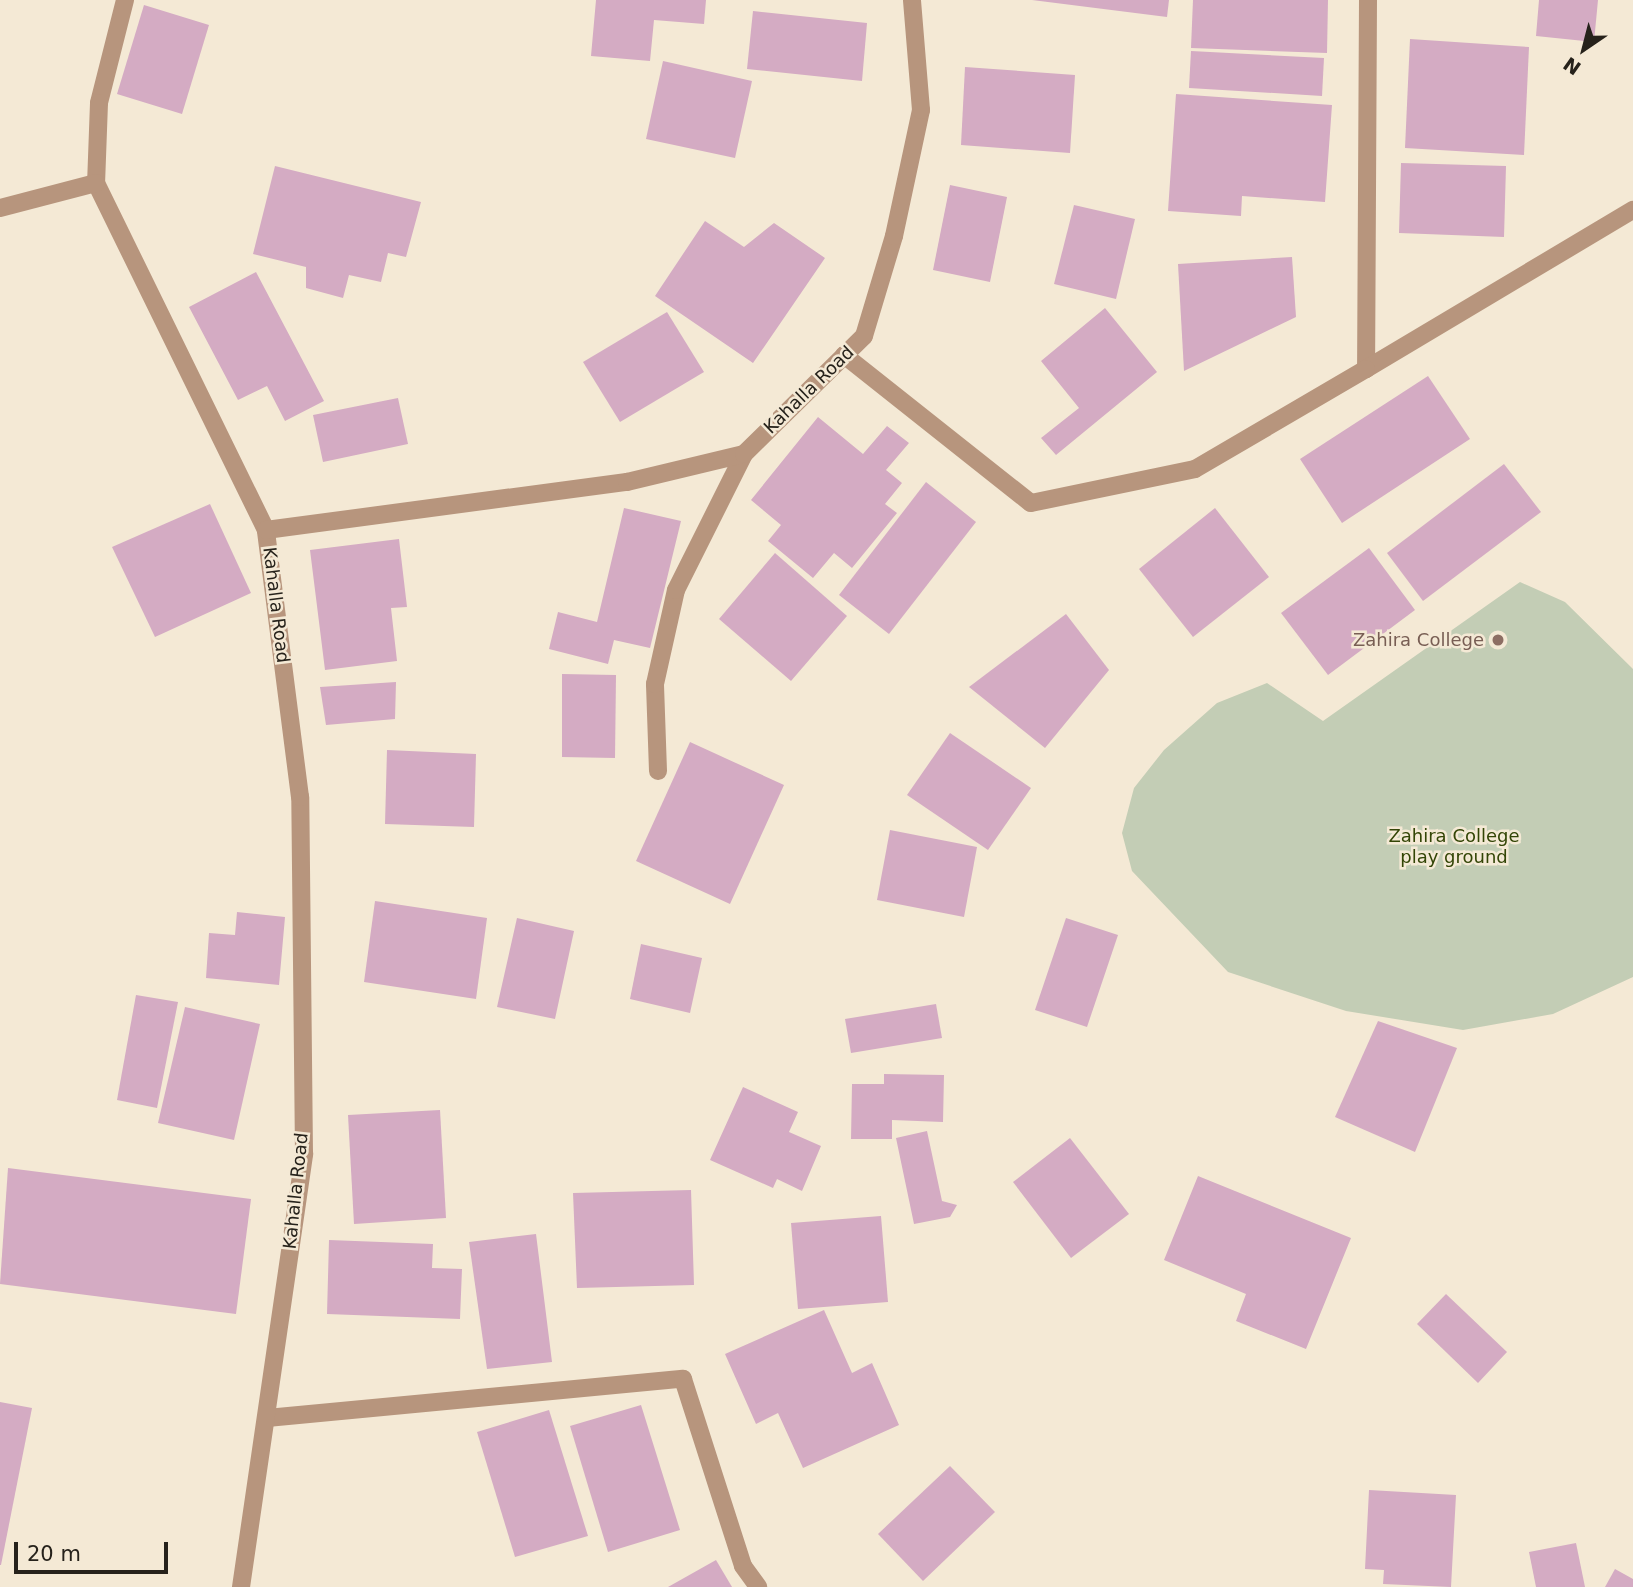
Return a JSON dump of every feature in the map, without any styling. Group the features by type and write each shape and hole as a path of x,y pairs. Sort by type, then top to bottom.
{"street":[{"path":"125,0 99,103 96,183 266,530"},
{"name":"Kahalla Road","path":"241,1587 304,1154 300,797 266,530 627,482 744,454 864,336 894,236 921,110 912,0"},
{"path":"1366,369 1368,0"},
{"path":"0,208 96,183"},
{"path":"844,355 1031,503 1195,470 1633,210"},
{"path":"658,771 655,684 676,590 744,454"},
{"path":"267,1418 683,1379 743,1566 758,1587"}],"green space":[{"name":"Zahira College play ground","path":"1520,582 1565,602 1633,669 1633,977 1553,1014 1463,1030 1346,1011 1228,972 1132,871 1122,833 1134,788 1164,750 1217,703 1267,683 1323,721"}],"building":[{"path":"596,0 706,0 704,24 654,20 650,61 591,56"},
{"path":"1032,0 1169,0 1167,17"},
{"path":"1193,0 1328,0 1327,53 1191,48"},
{"path":"1539,0 1598,0 1594,42 1536,36"},
{"path":"144,5 209,25 182,114 117,94"},
{"path":"753,11 867,23 862,81 747,69"},
{"path":"1410,39 1529,47 1524,155 1405,148"},
{"path":"1191,51 1324,58 1322,96 1189,88"},
{"path":"663,61 752,81 735,158 646,139"},
{"path":"965,67 1075,75 1070,153 961,145"},
{"path":"1176,94 1332,105 1325,202 1242,196 1241,216 1168,211"},
{"path":"1401,163 1506,166 1504,237 1399,233"},
{"path":"275,166 421,202 406,257 388,253 381,282 349,275 343,298 306,288 306,267 253,254"},
{"path":"950,185 1007,197 990,282 933,270"},
{"path":"1074,205 1135,219 1116,299 1054,284"},
{"path":"705,221 744,247 774,223 825,258 753,363 655,296"},
{"path":"1292,257 1296,317 1184,371 1178,264"},
{"path":"256,272 324,401 285,421 267,386 238,400 189,307"},
{"path":"1105,308 1157,372 1056,455 1041,438 1079,408 1041,361"},
{"path":"667,312 704,372 620,422 583,362"},
{"path":"1428,376 1470,439 1342,523 1300,459"},
{"path":"398,398 408,444 323,462 313,415"},
{"path":"818,417 863,454 887,426 909,443 886,470 902,483 885,504 897,513 852,568 834,553 813,578 768,541 781,525 751,500"},
{"path":"1504,464 1541,512 1423,601 1387,553"},
{"path":"926,482 976,522 889,634 839,595"},
{"path":"210,504 251,593 155,637 112,547"},
{"path":"624,508 681,521 650,648 614,640 608,664 549,649 558,612 597,622"},
{"path":"1215,508 1269,577 1193,637 1139,569"},
{"path":"399,539 407,607 391,608 397,661 325,670 310,550"},
{"path":"1369,548 1415,610 1328,675 1281,613"},
{"path":"775,553 847,616 791,681 719,619"},
{"path":"1066,614 1109,670 1045,748 969,687"},
{"path":"562,674 616,675 615,758 562,757"},
{"path":"396,682 395,719 326,725 320,687"},
{"path":"950,733 1031,788 988,850 907,795"},
{"path":"690,742 784,785 730,904 636,861"},
{"path":"387,750 476,754 474,827 385,824"},
{"path":"890,830 977,847 964,917 877,900"},
{"path":"375,901 487,918 476,999 364,982"},
{"path":"237,912 285,917 279,985 206,978 209,933 235,935"},
{"path":"517,918 574,931 555,1019 497,1007"},
{"path":"1066,918 1118,935 1087,1027 1035,1010"},
{"path":"641,944 702,958 690,1013 630,999"},
{"path":"136,995 178,1002 157,1108 117,1100"},
{"path":"936,1004 942,1038 851,1053 845,1019"},
{"path":"185,1007 260,1024 234,1140 158,1123"},
{"path":"1378,1021 1457,1048 1415,1152 1335,1117"},
{"path":"884,1074 944,1075 943,1122 892,1120 892,1139 851,1139 852,1084 884,1084"},
{"path":"743,1087 798,1112 789,1132 821,1146 802,1191 777,1179 773,1188 710,1160"},
{"path":"440,1110 446,1218 354,1224 348,1115"},
{"path":"927,1131 942,1201 957,1205 950,1217 914,1224 896,1138"},
{"path":"1070,1138 1129,1214 1071,1258 1013,1182"},
{"path":"8,1168 251,1199 236,1314 0,1284"},
{"path":"1198,1176 1351,1238 1306,1349 1236,1321 1246,1294 1164,1260"},
{"path":"691,1190 694,1285 577,1288 573,1193"},
{"path":"881,1216 888,1302 798,1309 791,1223"},
{"path":"536,1234 552,1362 487,1369 469,1242"},
{"path":"329,1240 433,1244 432,1268 462,1269 460,1319 327,1314"},
{"path":"1446,1294 1507,1352 1478,1383 1417,1324"},
{"path":"824,1310 852,1373 872,1363 899,1425 803,1468 778,1413 756,1424 725,1354"},
{"path":"0,1402 32,1408 1,1565 0,1565"},
{"path":"641,1405 680,1530 608,1552 570,1426"},
{"path":"549,1410 588,1536 515,1557 477,1432"},
{"path":"950,1466 995,1512 923,1581 878,1534"},
{"path":"1369,1490 1456,1495 1451,1587 1383,1584 1384,1570 1365,1569"},
{"path":"1576,1543 1585,1587 1536,1587 1529,1552"},
{"path":"716,1560 732,1587 668,1587"},
{"path":"1615,1569 1633,1579 1633,1587 1605,1587"}],"place":[{"name":"Zahira College","path":"1498,640"}]}
